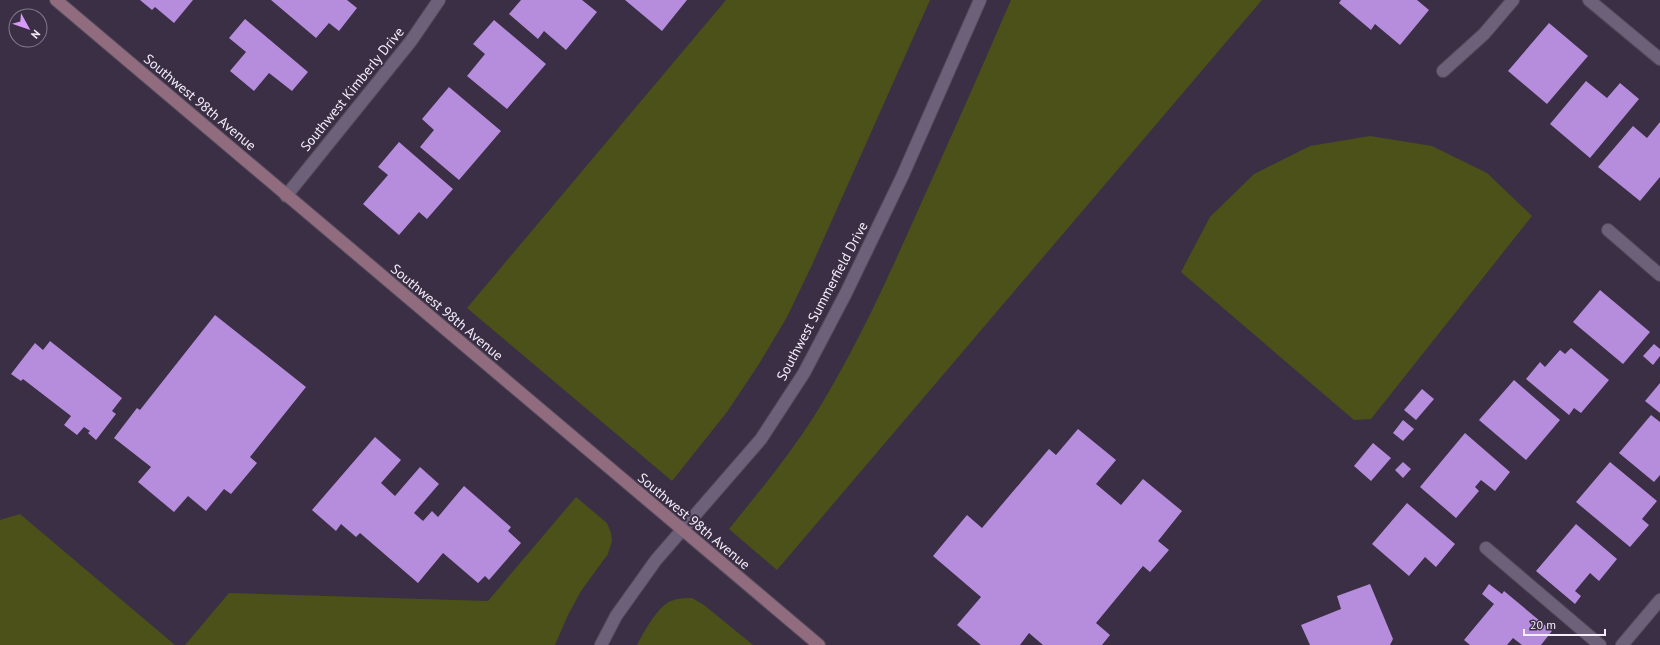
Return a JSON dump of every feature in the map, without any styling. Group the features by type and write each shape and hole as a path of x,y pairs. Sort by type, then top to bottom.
{"street":[{"name":"Southwest 98th Avenue","path":"56,0 819,645"},
{"name":"Southwest Kimberly Drive","path":"286,196 411,41 439,0"},
{"name":"Southwest Summerfield Drive","path":"601,645 616,616 656,560 761,439 804,372 846,293 902,177 980,0"},
{"path":"1443,71 1484,34 1513,0"},
{"path":"1589,0 1660,59"},
{"path":"1608,230 1660,275"},
{"path":"1486,548 1600,645"},
{"path":"1622,645 1660,600"}],"green space":[{"path":"726,0 930,0 812,265 787,317 759,364 727,412 672,481 467,308"},
{"path":"1011,0 1262,0 777,570 729,529 772,475 813,418 857,341 895,262"},
{"path":"1370,136 1432,146 1487,173 1532,216 1371,419 1354,420 1181,272 1210,217 1254,174 1310,146"},
{"path":"576,497 607,523 612,541 608,554 581,591 568,615 555,645 185,645 229,593 488,601"},
{"path":"20,514 175,645 0,645 0,520"},
{"path":"692,598 704,605 753,645 637,645 651,620 666,604 676,599"}],"building":[{"path":"140,0 193,0 174,23 155,7 152,10"},
{"path":"271,0 347,0 357,8 339,31 329,23 316,38"},
{"path":"521,0 582,0 597,12 566,50 544,31 538,39 509,14"},
{"path":"625,0 687,0 662,31"},
{"path":"1341,0 1417,0 1429,10 1400,45 1375,24 1371,30 1339,3"},
{"path":"245,19 308,72 292,91 269,73 254,91 230,71 246,52 229,38"},
{"path":"494,20 546,64 507,109 467,76 485,54 473,44"},
{"path":"1549,23 1588,56 1547,104 1508,71"},
{"path":"1586,81 1607,98 1620,83 1639,99 1590,158 1550,124"},
{"path":"449,87 501,131 459,180 420,147 434,130 422,119"},
{"path":"1660,122 1660,177 1640,201 1598,167 1633,126 1647,138"},
{"path":"399,142 453,189 427,219 419,212 399,235 363,204 388,175 378,167"},
{"path":"1600,290 1650,332 1623,364 1573,322"},
{"path":"215,315 306,387 250,457 257,463 231,494 224,489 206,511 188,496 174,512 138,482 151,467 114,438 137,408 140,410"},
{"path":"50,341 122,398 112,411 116,414 96,440 88,433 90,431 84,427 77,435 64,425 71,416 23,379 21,381 11,374 35,343 43,350"},
{"path":"1654,344 1660,349 1660,356 1653,365 1643,356"},
{"path":"1571,348 1609,380 1581,413 1574,408 1569,415 1526,379 1540,362 1545,367 1560,350 1565,354"},
{"path":"1514,380 1560,420 1526,460 1479,420"},
{"path":"1660,383 1660,413 1645,401"},
{"path":"1422,389 1434,399 1416,420 1404,410"},
{"path":"1651,415 1660,422 1660,475 1654,482 1619,453"},
{"path":"1403,420 1414,429 1403,441 1393,433"},
{"path":"1078,429 1116,460 1096,484 1121,505 1143,479 1182,511 1158,541 1169,550 1150,572 1143,566 1096,623 1110,635 1102,645 1043,645 1029,633 1020,645 981,645 957,625 981,597 933,556 967,515 982,528 1049,449 1056,455"},
{"path":"1465,433 1510,472 1495,491 1481,480 1475,487 1479,491 1456,518 1420,487"},
{"path":"375,437 401,460 381,483 395,496 420,467 439,484 414,513 423,521 432,511 438,517 464,486 511,527 508,531 521,543 489,580 485,576 478,583 443,553 418,583 360,533 356,537 341,524 336,531 312,510"},
{"path":"1373,443 1391,458 1371,481 1354,466"},
{"path":"1403,462 1411,469 1403,478 1395,470"},
{"path":"1610,462 1657,501 1642,519 1649,525 1630,547 1576,502"},
{"path":"1407,503 1455,544 1436,567 1425,557 1409,576 1372,544"},
{"path":"1576,524 1617,559 1599,581 1590,573 1575,591 1581,596 1575,604 1536,571"},
{"path":"1370,584 1393,639 1390,645 1310,645 1301,625 1341,609 1337,596"},
{"path":"1489,584 1502,594 1504,591 1552,631 1541,645 1522,645 1513,638 1507,645 1470,645 1464,640 1494,604 1482,594"}]}
